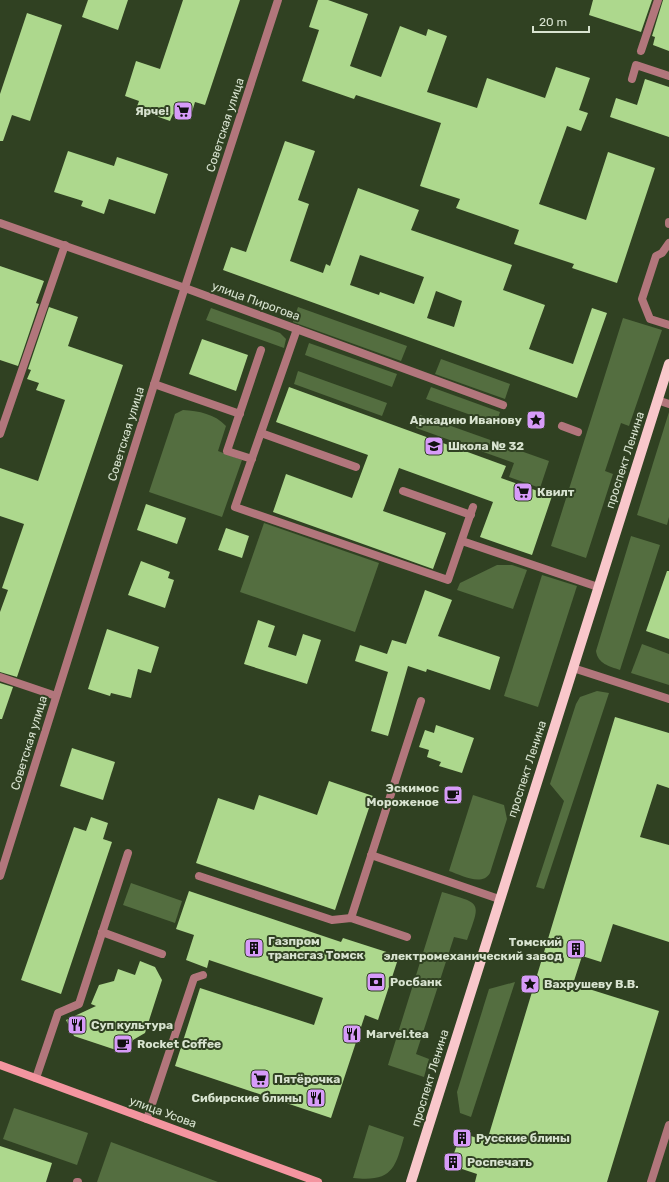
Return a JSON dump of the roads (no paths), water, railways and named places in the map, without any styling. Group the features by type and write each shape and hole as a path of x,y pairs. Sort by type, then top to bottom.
{"main road":[{"name":"проспект Ленина","path":"411,1182 499,899 669,364"},
{"name":"улица Усова","path":"0,1065 318,1182"}],"street":[{"name":"Советская улица","path":"0,876 154,384 278,0"},
{"path":"641,51 658,0"},
{"path":"632,79 636,65 669,76"},
{"name":"улица Пирогова","path":"0,223 185,288 503,405"},
{"path":"669,243 662,253 656,256 642,300 650,319 669,325"},
{"path":"0,433 65,245"},
{"path":"297,329 235,507 448,580 472,511 403,491"},
{"path":"252,459 227,451 261,350"},
{"path":"154,384 240,414"},
{"path":"658,400 669,404"},
{"path":"562,426 578,432"},
{"path":"261,433 356,467"},
{"path":"462,541 598,588"},
{"path":"573,668 669,699"},
{"path":"0,677 56,696"},
{"path":"351,918 421,701"},
{"path":"36,1078 58,1013 78,1004 128,854"},
{"path":"371,855 499,899"},
{"path":"199,876 332,920 351,918 407,937"},
{"path":"102,932 162,954"},
{"path":"147,1119 194,978 203,975"},
{"path":"650,1182 669,1125"}],"place":[{"name":"Ярче!","path":"183,111"},
{"name":"Аркадию Иванову","path":"536,420"},
{"name":"Школа № 32","path":"434,446"},
{"name":"Квилт","path":"523,492"},
{"name":"Эскимос Мороженое","path":"453,795"},
{"name":"Газпром трансгаз Томск","path":"254,948"},
{"name":"Томский электромеханический завод","path":"576,949"},
{"name":"Росбанк","path":"376,982"},
{"name":"Вахрушеву В.В.","path":"530,984"},
{"name":"Суп культура","path":"77,1025"},
{"name":"Marvel.tea","path":"352,1034"},
{"name":"Rocket Coffee","path":"123,1044"},
{"name":"Пятёрочка","path":"260,1079"},
{"name":"Сибирские блины","path":"316,1098"},
{"name":"Русские блины","path":"462,1138"},
{"name":"Роспечать","path":"453,1162"}]}
